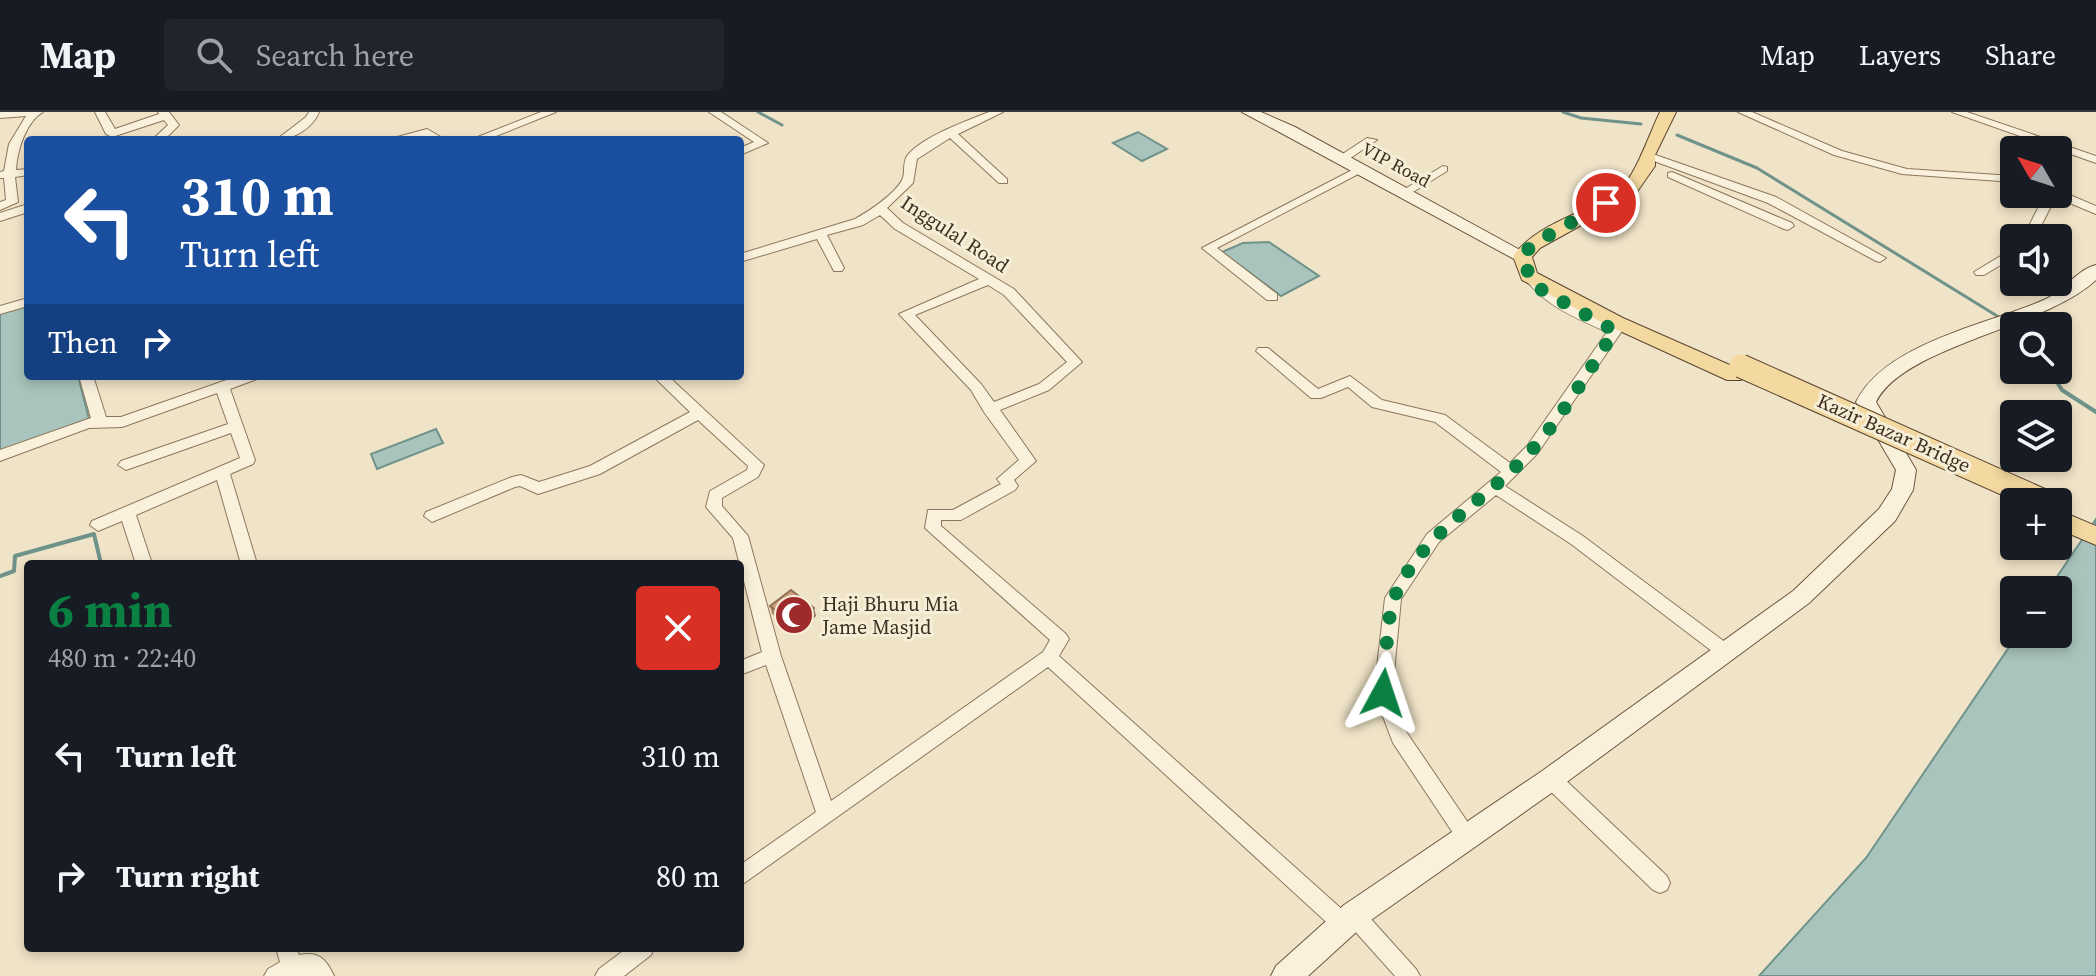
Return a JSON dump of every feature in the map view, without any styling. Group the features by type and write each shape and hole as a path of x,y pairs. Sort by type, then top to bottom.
{"main road":[{"path":"1668,112 1628,192 1533,244 1525,266 1616,322 1738,370 2000,492"},
{"name":"Kazir Bazar Bridge","path":"1738,370 2013,488"},
{"path":"2072,514 2096,525"},
{"path":"2072,525 2096,536"}],"street":[{"path":"100,112 112,134 164,114 174,125 162,136"},
{"path":"288,136 311,119 314,112"},
{"path":"487,136 551,112"},
{"path":"714,112 762,143 744,150"},
{"path":"744,257 850,226 880,208 910,178 909,165 915,154 937,138 998,112"},
{"name":"VIP Road","path":"1249,112 1404,193 1525,266"},
{"path":"1743,112 1762,115 1838,153 1906,172 2000,178"},
{"path":"1957,112 2096,160"},
{"path":"0,115 36,113"},
{"path":"0,206 12,202 6,174 13,150 36,113"},
{"path":"410,136 427,132 434,136"},
{"path":"952,134 1003,181"},
{"path":"1342,159 1371,140"},
{"path":"1646,161 1788,226"},
{"path":"1646,161 1772,200 1880,258"},
{"path":"1272,297 1208,248 1360,169"},
{"path":"1404,193 1443,169"},
{"path":"2072,200 2096,210"},
{"name":"Inggulal Road","path":"880,208 899,226 1009,292 1075,362 1044,387 989,409"},
{"path":"0,217 24,209"},
{"path":"820,233 838,268"},
{"path":"1980,272 2000,260"},
{"path":"1466,836 1399,737 1383,693 1393,598 1433,538 1495,487 1532,450 1615,331 1533,285 1525,266"},
{"path":"1286,976 1348,920 1551,779 1801,597 1887,515 1902,490 1906,470 1866,402 1866,395 1873,384 1907,362 2051,303 2078,288 2096,270"},
{"path":"744,874 1049,657 1060,639 933,528 934,514 955,516 1010,486 1005,479 1028,461 976,387 906,314 989,280"},
{"path":"0,310 24,303"},
{"path":"1263,351 1316,395 1350,381 1377,404 1440,418 1510,471"},
{"path":"87,380 100,423"},
{"path":"664,380 756,465 753,473 715,495 714,507 740,536 772,656 826,814"},
{"path":"0,456 88,423 122,422 230,382 236,426 248,460 98,525"},
{"path":"432,516 512,482 521,480 538,488 595,470 699,413"},
{"path":"126,465 236,426"},
{"path":"222,472 248,560"},
{"path":"1495,487 1577,540 1727,653"},
{"path":"127,512 143,560"},
{"path":"744,666 772,656"},
{"path":"1049,657 1409,976"},
{"path":"1551,779 1660,883"},
{"path":"606,976 639,952"},
{"path":"284,964 312,963 323,976"}],"water":[{"path":"1138,132 1167,149 1142,161 1113,143"},
{"path":"1269,242 1319,276 1281,296 1222,252 1243,243"},
{"path":"24,305 24,380 79,380 89,419 0,452 0,313"},
{"path":"436,429 443,443 377,469 371,454"},
{"path":"2096,519 2096,976 1759,976 1866,858 2008,648 2072,648 2072,576 2057,576 2068,560 2072,560 2072,554"}],"building":[{"path":"791,590 814,608 793,625 770,606"}],"waterway":[{"path":"758,112 782,125"},
{"path":"1563,112 1581,118 1641,124"},
{"path":"1677,135 1757,168 2000,318"},
{"path":"2058,384 2062,390 2096,412"},
{"path":"0,576 14,571 15,556 94,534 100,560"}],"place":[{"name":"Haji Bhuru Mia Jame Masjid","path":"794,615"}],"route":[{"path":"1383,693 1393,598 1413,565 1433,538 1495,487 1532,450 1615,331 1533,285 1522,256 1533,244 1606,203"}]}
